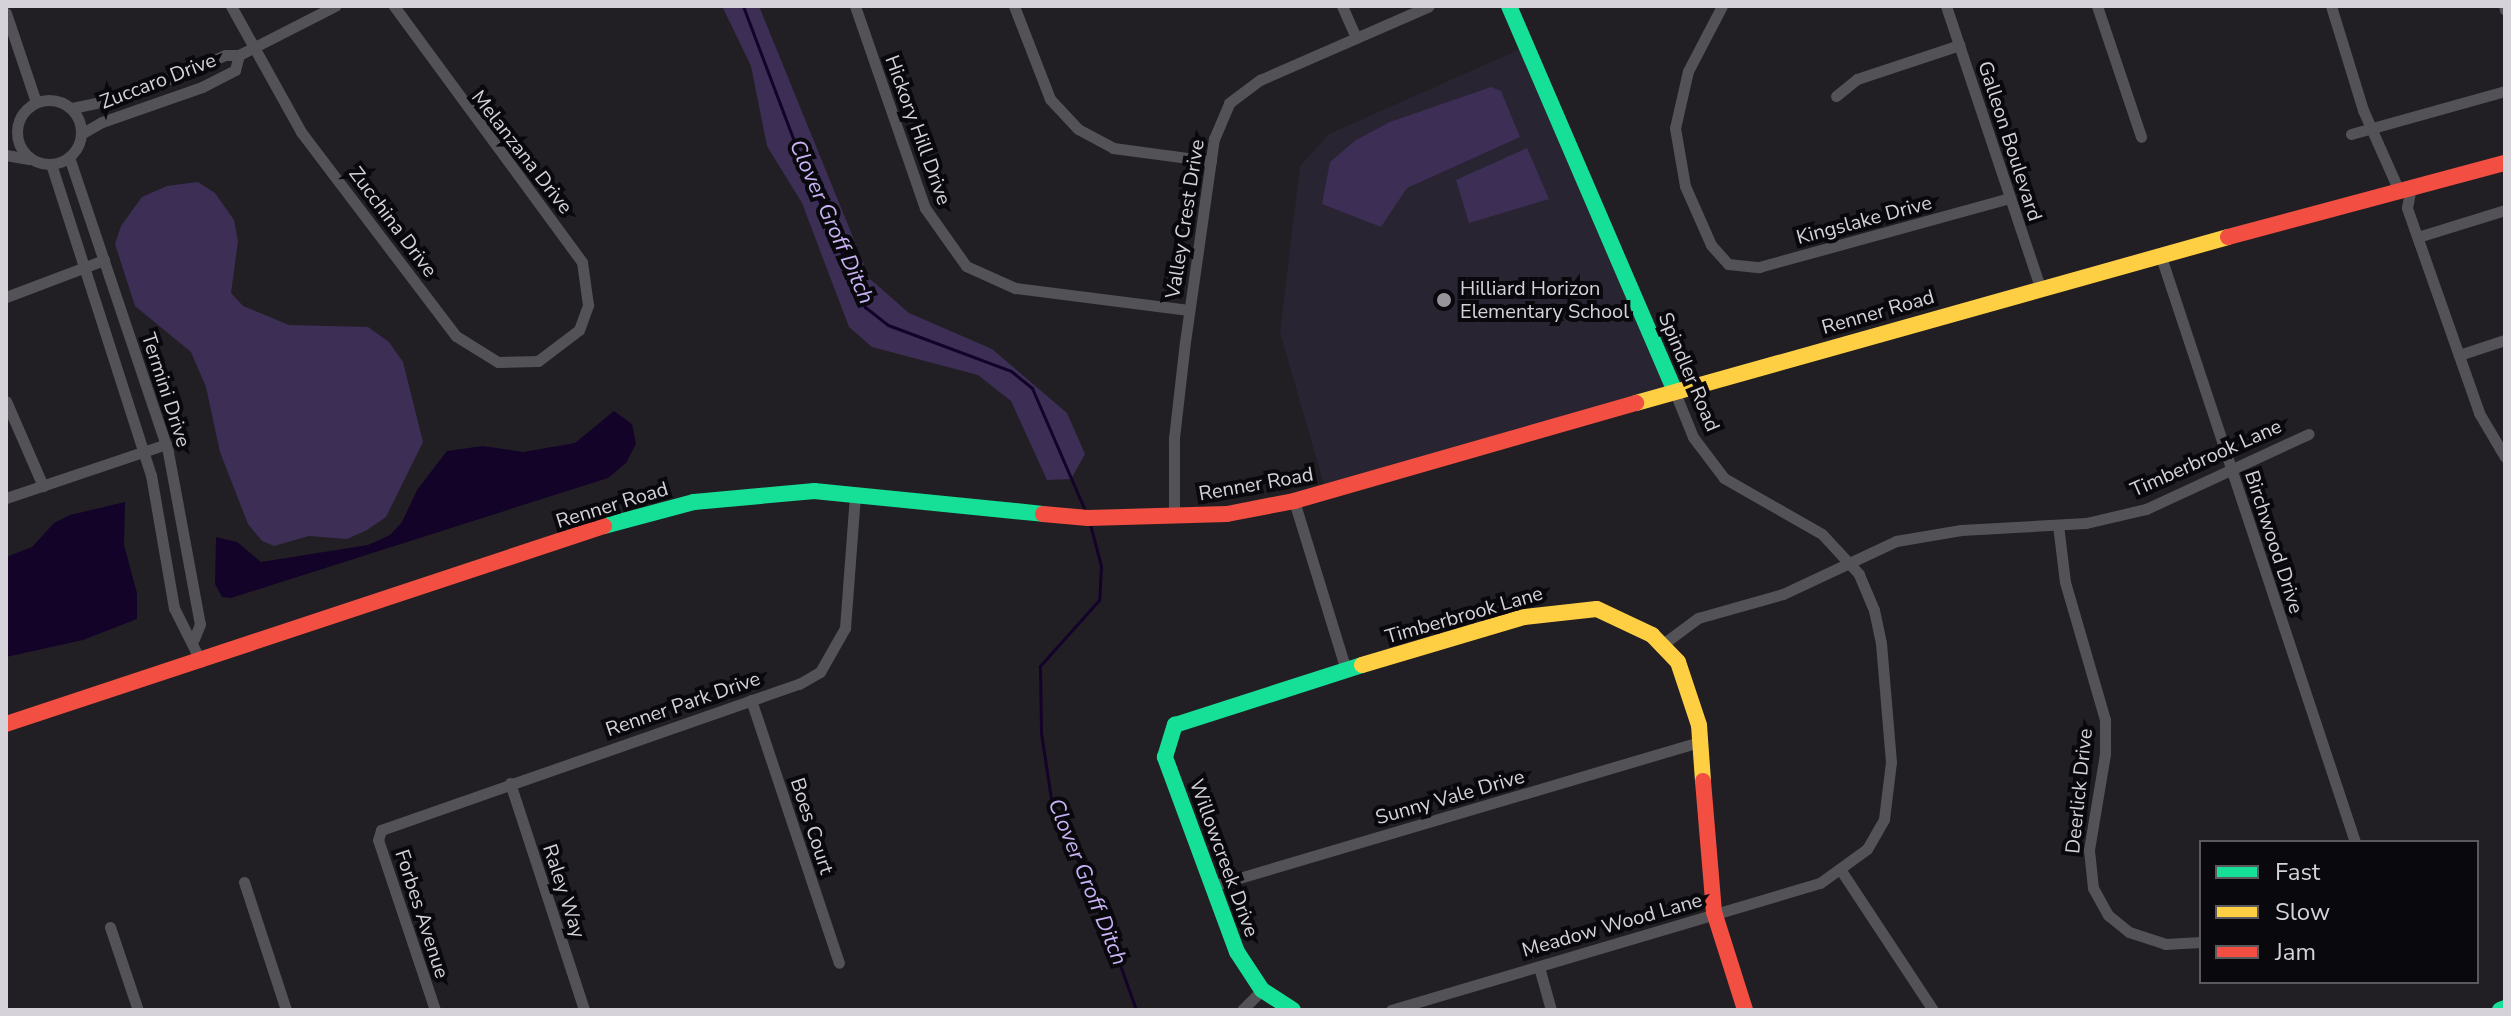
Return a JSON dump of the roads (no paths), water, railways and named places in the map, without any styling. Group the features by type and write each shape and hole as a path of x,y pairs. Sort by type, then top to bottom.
{"main road":[{"name":"Spindler Road","path":"1509,6 1674,390"},
{"name":"Renner Road","path":"6,724 646,513 751,494 855,494 1073,517 1174,517 1294,501 2040,287 2505,163"},
{"name":"Timberbrook Lane","path":"1169,734 1184,719 1216,708 1563,609 1597,609 1642,627 1663,644"},
{"path":"1663,644 1689,684 1699,742 1715,915 1745,1010"},
{"name":"Willowcreek Drive","path":"1169,734 1165,757 1237,952 1262,990"},
{"path":"1262,990 1293,1010"}],"street":[{"name":"Zucchina Drive","path":"231,6 251,49 301,132 466,346 498,362 519,364 555,353 579,330"},
{"name":"Zuccaro Drive","path":"72,108 129,96 225,55 239,55 335,6"},
{"name":"Melanzana Drive","path":"394,6 582,262 588,305 579,330"},
{"name":"Hickory Hill Drive","path":"855,6 925,208 966,266 1015,288 1189,310"},
{"path":"1014,6 1050,99 1085,135 1113,148 1211,161"},
{"path":"1342,6 1356,38"},
{"name":"Valley Crest Drive","path":"1174,517 1174,438 1189,310 1211,161 1229,103 1260,80 1429,6"},
{"name":"Kingslake Drive","path":"1722,6 1688,71 1675,128 1685,186 1711,245 1728,264 1759,267 2010,198"},
{"name":"Galleon Boulevard","path":"1946,6 2040,287"},
{"path":"2097,6 2141,137"},
{"path":"2331,6 2372,126 2421,236 2479,413 2505,457"},
{"path":"6,13 36,102"},
{"path":"1836,96 1857,79 1959,45"},
{"name":"Zuccaro Drive","path":"81,134 235,70 239,55"},
{"path":"2351,134 2505,91"},
{"path":"6,136 36,102 55,99 72,108 81,134 69,157 51,164 6,155"},
{"path":"17,122 18,144 32,160"},
{"name":"Termini Drive","path":"69,157 166,444 200,624 194,639"},
{"name":"Termini Drive","path":"51,164 144,452 174,608 182,629 194,639 201,662"},
{"path":"2400,190 2407,208"},
{"path":"2421,236 2505,210"},
{"name":"Birchwood Drive","path":"2160,254 2354,840"},
{"path":"6,297 104,260"},
{"path":"2459,355 2505,340"},
{"name":"Spindler Road","path":"1674,390 1693,437 1724,478 1822,534 1850,562 1878,625 1891,762 1884,819 1867,849 1842,872"},
{"path":"6,401 43,486"},
{"name":"Timberbrook Lane","path":"1663,644 1698,618 1783,594 1913,536 2058,525 2146,509 2232,472 2308,434"},
{"path":"6,498 166,444"},
{"name":"Renner Park Drive","path":"381,830 810,679 836,652 845,628 855,494"},
{"path":"1294,501 1346,670"},
{"name":"Deerlick Drive","path":"2058,525 2065,582 2105,720 2105,754 2089,850 2093,888 2108,915 2129,932 2165,944 2199,942"},
{"name":"Boes Court","path":"751,700 839,963"},
{"name":"Sunny Vale Drive","path":"1212,886 1699,742"},
{"name":"Raley Way","path":"510,783 584,1010"},
{"name":"Forbes Avenue","path":"381,830 378,840 435,1010"},
{"path":"1842,872 1933,1010"},
{"name":"Meadow Wood Lane","path":"1391,1010 1715,915 1842,872"},
{"path":"244,882 286,1010"},
{"path":"110,927 138,1010"},
{"path":"1539,967 1551,1010"},
{"path":"1242,1010 1262,990"}],"waterway":[{"name":"Clover Groff Ditch","path":"743,6 799,154 865,307 888,325 1011,371 1032,388 1086,513"},
{"name":"Clover Groff Ditch","path":"1090,524 1101,566 1099,600 1040,666 1041,733 1052,805 1098,903 1136,1010"}],"place":[{"name":"Hilliard Horizon Elementary School","path":"1444,300"}]}
